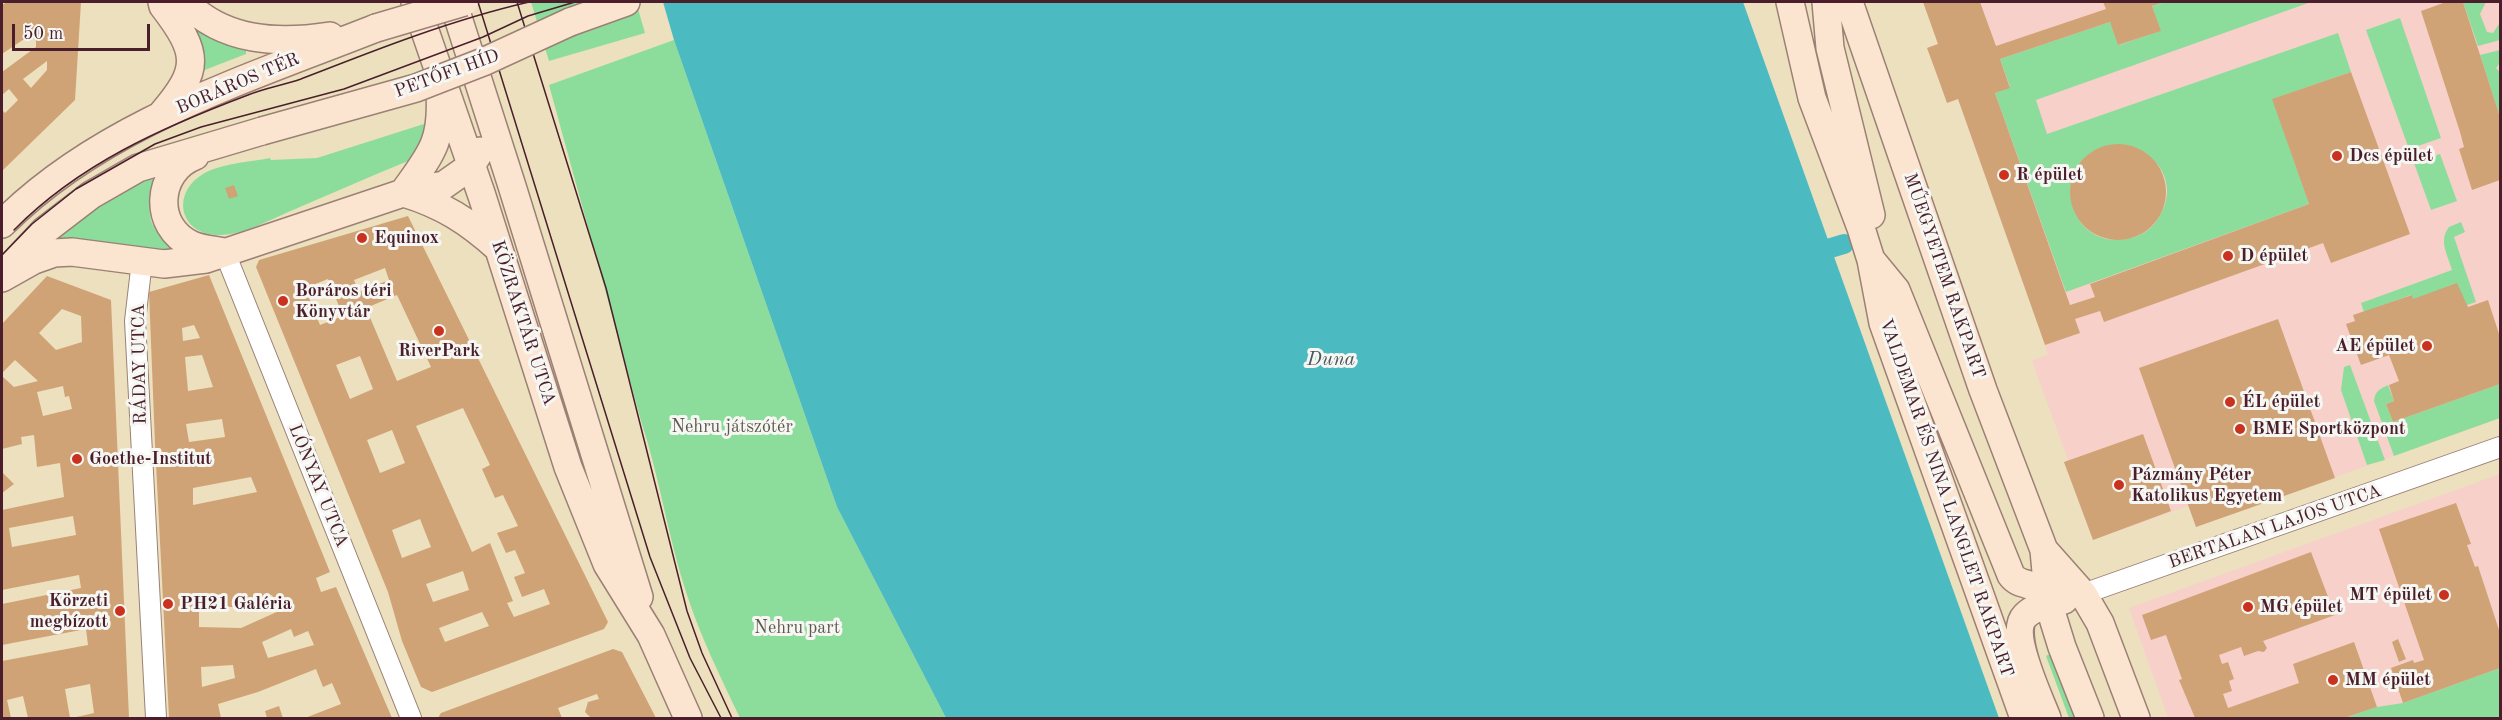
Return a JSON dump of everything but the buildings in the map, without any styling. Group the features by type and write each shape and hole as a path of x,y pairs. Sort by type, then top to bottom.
{"main road":[{"path":"159,118 180,93 189,72 191,54 183,32 162,2"},
{"name":"KÖZRAKTÁR UTCA","path":"415,2 498,248 568,467 607,564 651,635"},
{"name":"KÖZRAKTÁR UTCA","path":"453,2 651,635 688,718"},
{"path":"191,5 213,24 248,37 296,41 376,28 464,2"},
{"name":"PETŐFI HÍD","path":"262,130 416,88 483,62 570,22 626,2"},
{"name":"VALDEMAR ÉS NINA LANGLET RAKPART","path":"1790,2 1812,98 1871,260 1881,317 2024,718"},
{"path":"1826,2 1830,48 1870,213 1871,260 1896,290 2011,575 2020,584 2028,584 2038,590 2049,605"},
{"name":"MŰEGYETEM RAKPART","path":"1849,2 1983,390 2044,550 2049,605 2059,640 2090,718"},
{"name":"BORÁROS TÉR","path":"2,224 56,176 103,145 246,79 376,28"},
{"path":"403,193 429,156 437,138 442,120 438,72"},
{"path":"2,277 34,260 54,253 72,252 142,261 183,263 225,253 403,193 444,185 471,166 484,145 492,122"},
{"path":"225,253 192,245 171,228 166,216 163,194 176,167 186,160 262,130"},
{"path":"2,277 44,231 91,195 138,168 262,130"},
{"path":"471,166 490,172 512,186"},
{"path":"403,193 432,202 454,213 498,248"},
{"name":"MŰEGYETEM RAKPART","path":"2044,550 2083,594 2100,624 2130,713"},
{"name":"BERTALAN LAJOS UTCA","path":"2047,718 2021,646 2019,629 2024,616 2034,609 2083,594"}],"street":[{"name":"LÓNYAY UTCA","path":"225,253 411,718"},
{"name":"RÁDAY UTCA","path":"142,261 135,321 156,718"},
{"name":"BERTALAN LAJOS UTCA","path":"2083,594 2500,447"}],"shaded area":[{"path":"1923,2 2500,2 2500,418 2196,527 2188,506 2093,540 2064,462 2068,460 2032,361 2048,354 1958,99 1947,103 1927,48 1938,43"},
{"path":"2500,474 2500,718 2168,718 2129,608"}],"green space":[{"path":"531,2 636,2 645,33 549,61"},
{"path":"2165,2 2311,2 2036,100 2047,134 2338,33 2351,72 2273,99 2309,204 2066,292 1995,93 2010,87 2000,59 2110,22 2119,45 2160,31 2152,6","holes":["2111,145 2125,146 2150,157 2159,166 2165,177 2167,190 2165,203 2157,221 2143,233 2130,238 2109,239 2091,232 2079,220 2072,203 2071,185 2077,168 2090,154"]},
{"path":"2463,2 2486,2 2480,14 2487,32 2493,33 2499,24 2500,40 2478,46"},
{"path":"184,18 213,38 246,50 246,54 197,73"},
{"path":"2400,18 2441,138 2409,149 2366,30"},
{"name":"Nehru part","path":"674,40 837,507 946,718 740,718 699,627 674,552 654,464 549,85"},
{"path":"2500,50 2500,63 2496,68 2500,72 2500,117 2480,55"},
{"path":"427,123 419,144 408,161 248,229 220,235 206,233 196,229 188,221 184,212 183,202 186,192 193,182 211,170 270,158 271,160 317,158"},
{"path":"2440,154 2457,201 2431,210 2414,163"},
{"path":"143,174 156,182 150,208 153,225 182,258 49,243 105,197"},
{"path":"2461,222 2465,232 2454,237 2476,302 2467,305 2413,299 2411,295 2364,312 2361,303 2452,270 2444,238 2449,227"},
{"path":"2350,365 2385,460 2367,465 2341,390 2344,367"},
{"path":"2500,384 2500,418 2394,456 2374,401 2380,389 2388,385 2394,401 2386,404 2393,422"},
{"path":"2053,652 2077,718 2069,718 2046,656"},
{"path":"2500,668 2500,718 2344,718 2377,707 2403,703"}],"water":[{"name":"Duna","path":"663,2 1743,2 1999,718 946,718 837,507 674,40"}],"waterway":[{"path":"1804,256 1844,244"}],"tram line":[{"path":"478,2 650,557 690,658 721,718"},
{"path":"517,2 606,288 687,611 702,653 732,718"},
{"path":"14,230 39,207 94,167 185,120 413,36 529,2"},
{"path":"2,255 32,224 76,189 155,144 201,127 344,89 483,37 528,16 575,2"}],"place":[{"name":"Dcs épület","path":"2337,156"},
{"name":"R épület","path":"2004,175"},
{"name":"Equinox","path":"362,238"},
{"name":"D épület","path":"2228,256"},
{"name":"Boráros téri Könyvtár","path":"283,301"},
{"name":"RiverPark","path":"439,331"},
{"name":"AE épület","path":"2427,346"},
{"name":"ÉL épület","path":"2230,402"},
{"name":"BME Sportközpont","path":"2240,429"},
{"name":"Goethe-Institut","path":"77,459"},
{"name":"Pázmány Péter Katolikus Egyetem","path":"2119,485"},
{"name":"MT épület","path":"2444,595"},
{"name":"PH21 Galéria","path":"168,604"},
{"name":"MG épület","path":"2248,607"},
{"name":"Körzeti megbízott","path":"120,611"},
{"name":"MM épület","path":"2333,680"}],"park label":[{"name":"Nehru játszótér","path":"732,427"}]}
